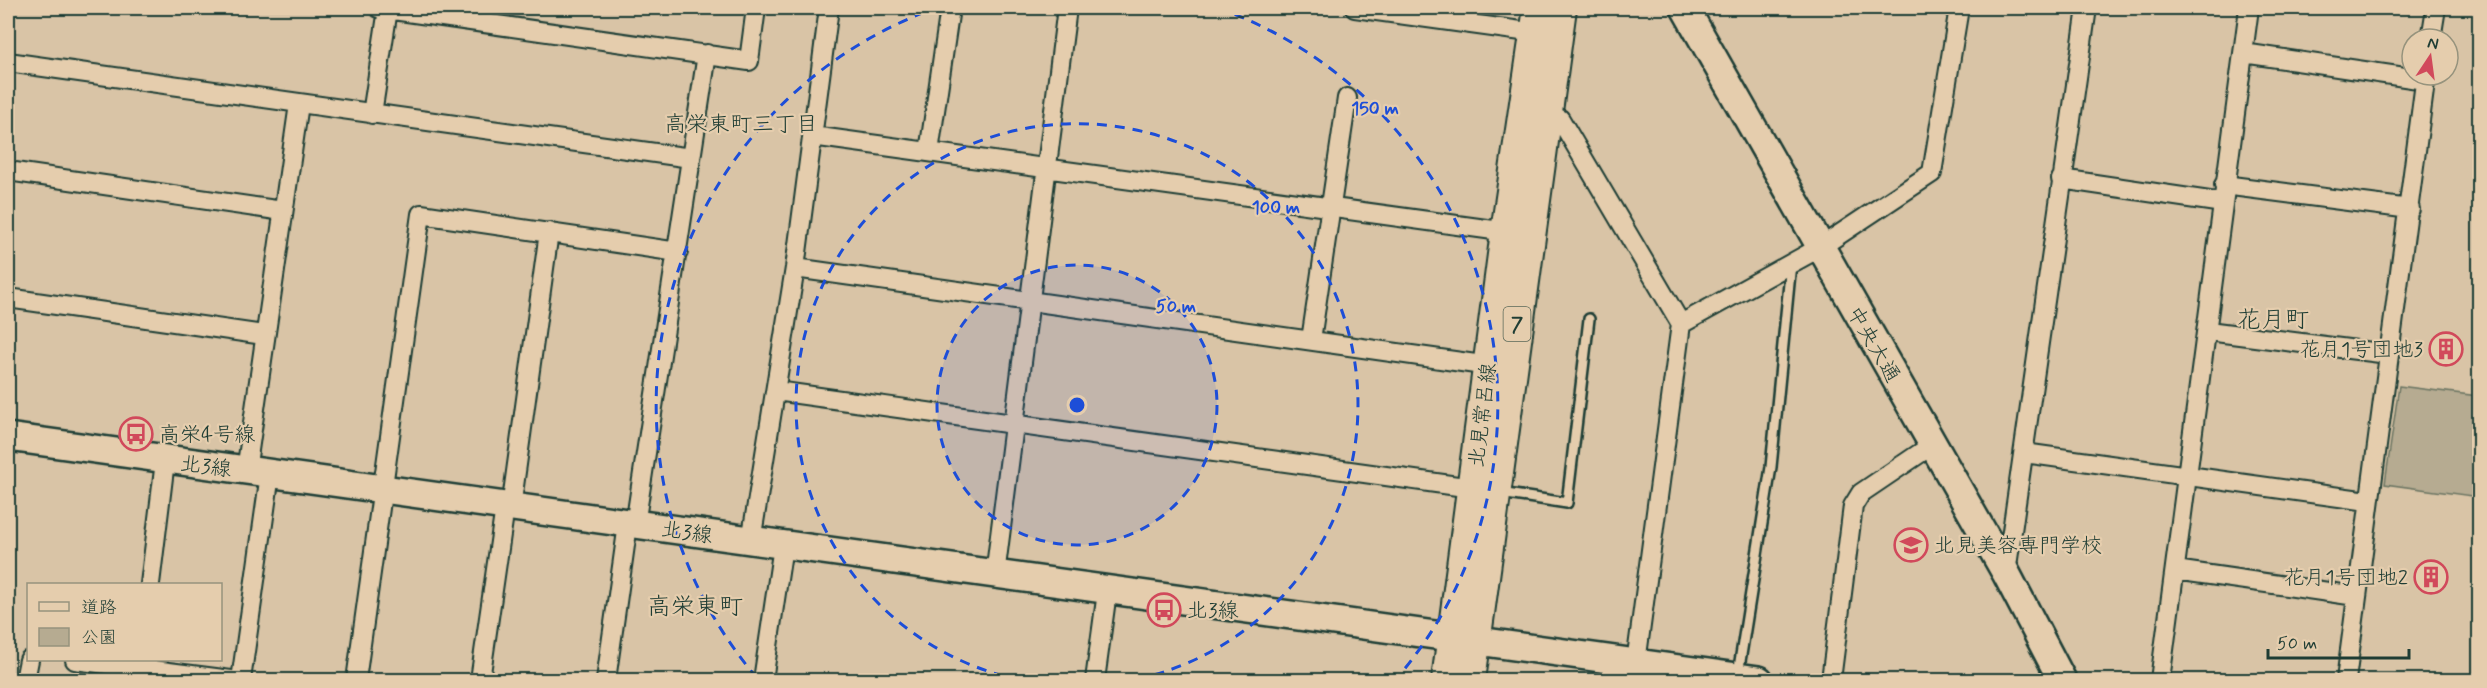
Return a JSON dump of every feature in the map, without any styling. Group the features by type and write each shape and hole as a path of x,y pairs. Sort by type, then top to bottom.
{"main road":[{"name":"北見常呂線","path":"1517,233 1545,115 1548,21"},
{"name":"北見常呂線","path":"1447,681 1464,639 1517,233 1548,21"},
{"name":"北見常呂線","path":"1464,639 1470,681"}],"street":[{"path":"372,114 384,8 749,61 756,8"},
{"path":"751,541 795,268 829,8"},
{"path":"929,152 950,8"},
{"path":"995,575 1067,8"},
{"path":"1355,8 1548,21"},
{"name":"中央大通","path":"1685,8 2006,573 2062,681"},
{"path":"1681,324 1820,248 1932,173 1959,8"},
{"path":"2006,573 2061,179 2088,8"},
{"path":"2160,681 2249,8"},
{"path":"2433,27 2436,8"},
{"path":"2243,53 2400,74"},
{"path":"606,681 678,252 707,54"},
{"path":"8,62 692,158"},
{"path":"2346,681 2368,501 2410,209 2425,87"},
{"path":"1311,340 1347,98"},
{"path":"241,681 258,472 264,335 299,104"},
{"path":"1545,115 1560,119 1681,324 1632,672"},
{"path":"812,136 1517,233"},
{"path":"8,171 283,211"},
{"path":"2061,179 2410,209"},
{"path":"356,681 380,489 421,214 678,252"},
{"path":"480,681 549,232"},
{"path":"795,268 1500,367"},
{"path":"8,298 264,335"},
{"path":"2208,331 2388,354"},
{"path":"776,391 1483,490"},
{"name":"北3線","path":"8,437 1464,639 1632,672 1748,679"},
{"path":"1831,681 1853,506 1861,493 1932,445"},
{"path":"2024,453 2368,501"},
{"path":"150,583 165,460"},
{"path":"763,680 783,546"},
{"path":"2175,570 2356,596"},
{"path":"1095,681 1107,591"},
{"path":"25,681 29,661"},
{"path":"81,661 231,681"}],"lane":[{"path":"1748,679 1791,263"},
{"path":"1483,490 1567,503 1590,319"}],"green space":[{"path":"2399,386 2478,396 2471,447 2479,449 2479,497 2385,484"}],"place":[{"name":"花月1号団地3","path":"2446,349"},
{"name":"高栄4号線","path":"136,434"},
{"name":"北見美容専門学校","path":"1911,545"},
{"name":"花月1号団地2","path":"2431,577"},
{"name":"北3線","path":"1164,610"}],"district":[{"name":"高栄東町三丁目","path":"741,123"},
{"name":"花月町","path":"2273,319"},
{"name":"高栄東町","path":"695,606"}]}
